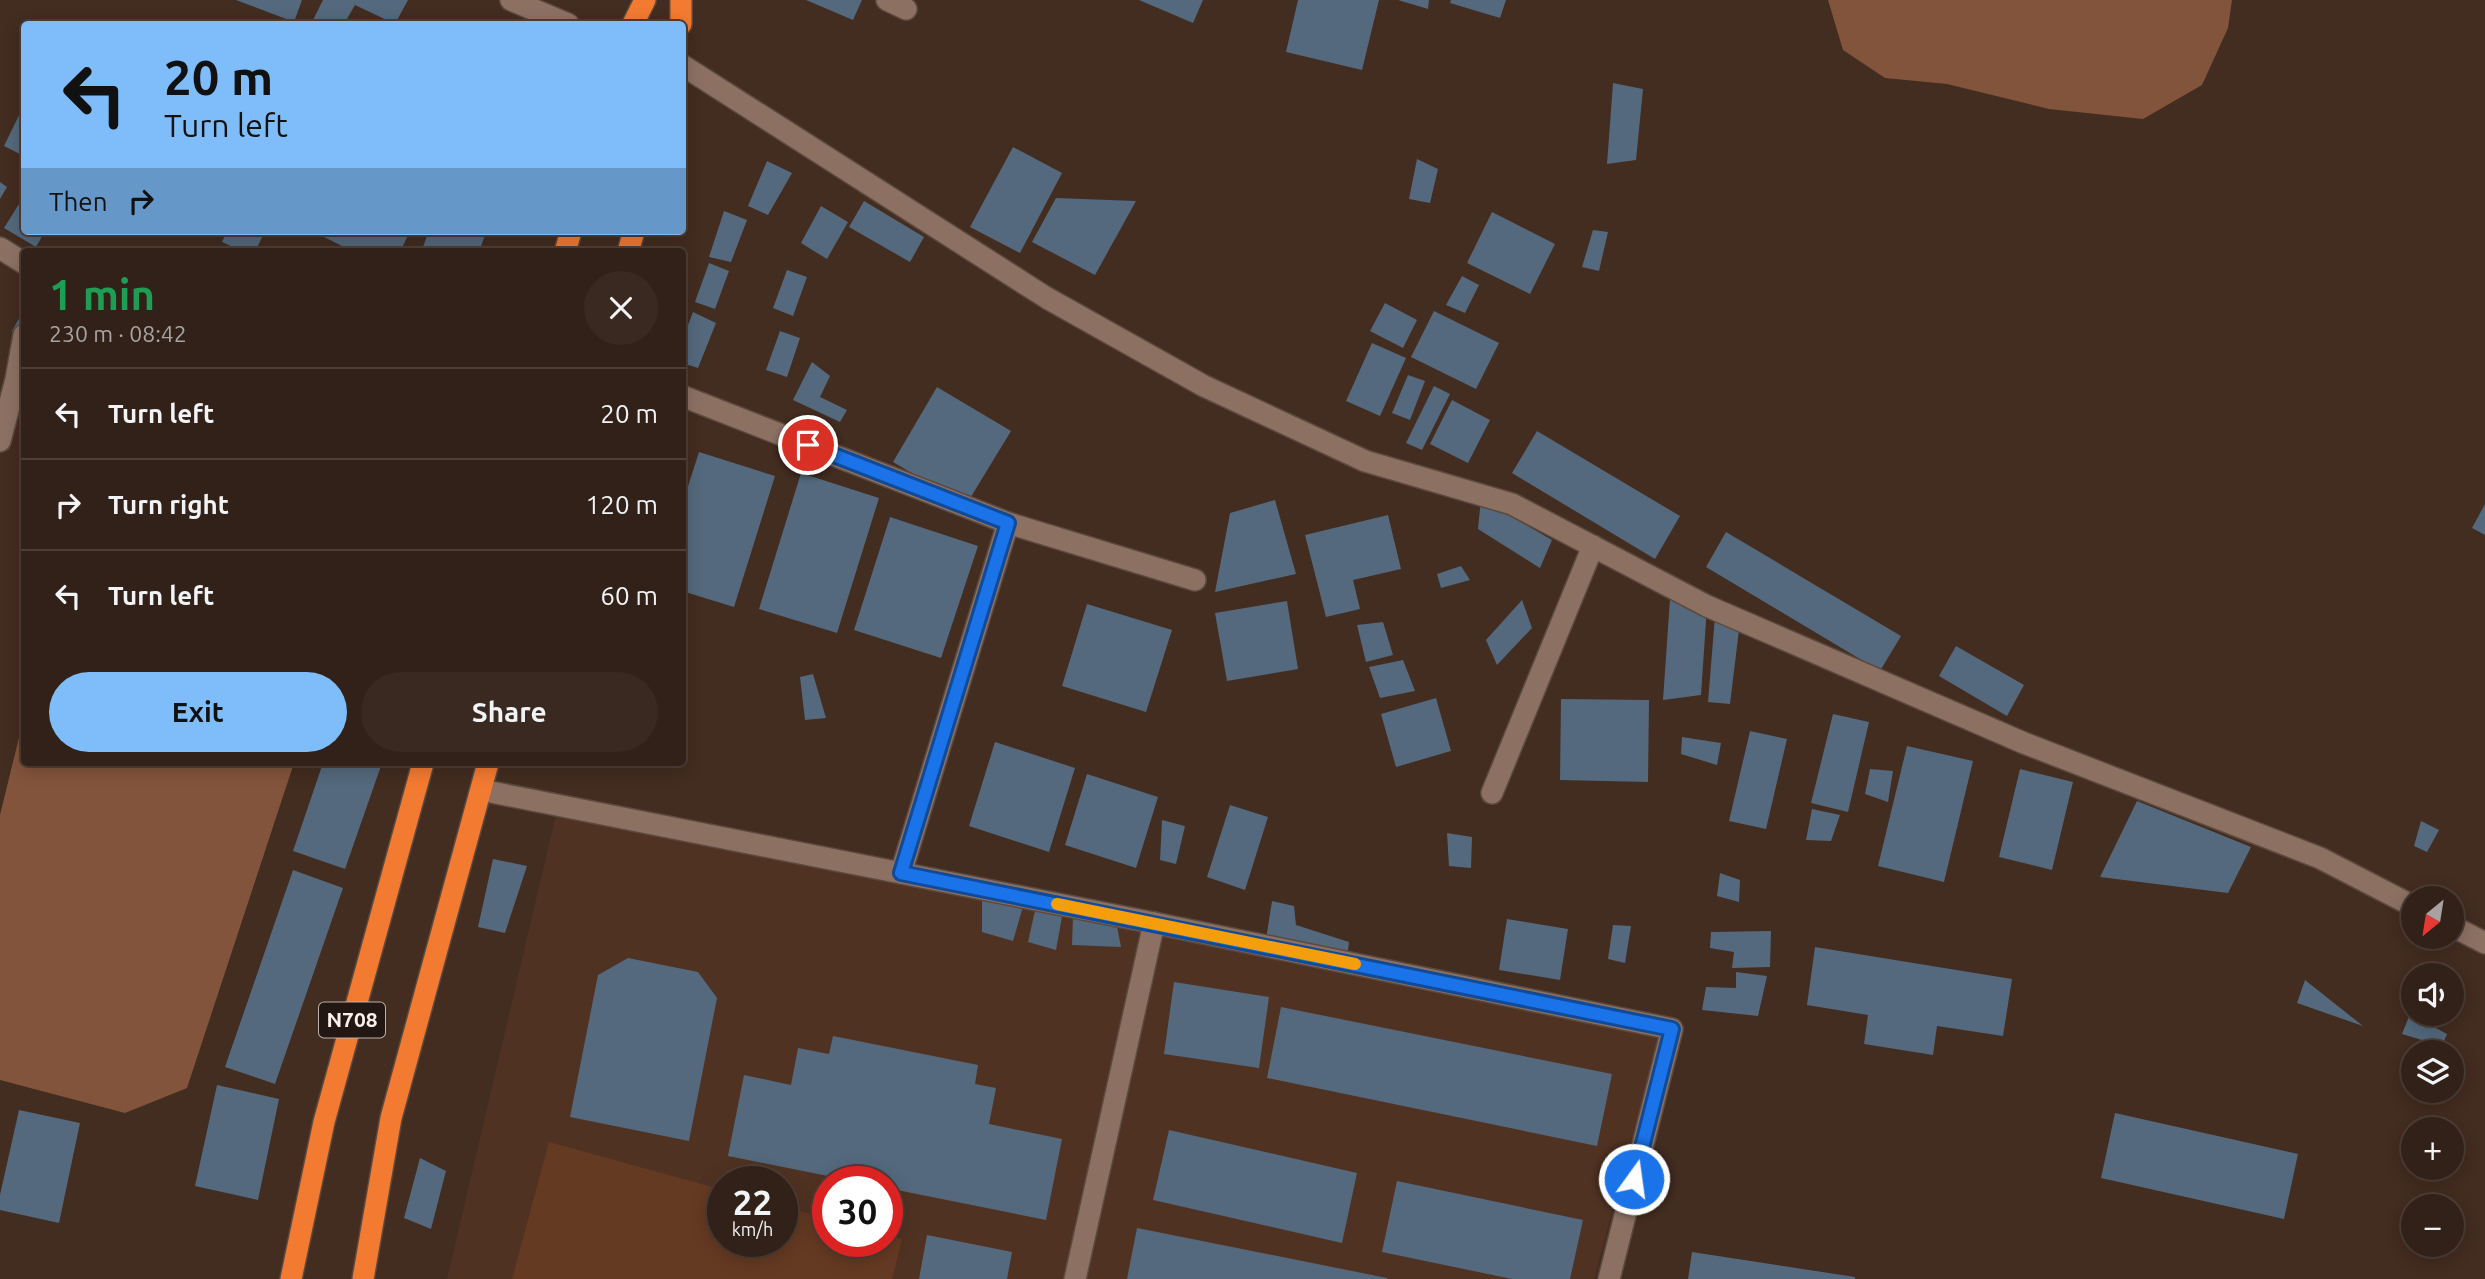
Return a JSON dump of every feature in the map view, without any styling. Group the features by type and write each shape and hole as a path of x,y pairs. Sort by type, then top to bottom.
{"highway":[{"path":"634,21 645,0"},
{"path":"681,0 681,21"},
{"name":"N708","path":"291,1279 324,1122 422,766"},
{"name":"N708","path":"363,1279 391,1118 487,766"}],"street":[{"path":"511,0 561,21"},
{"path":"686,68 1047,298 1204,386 1365,461 1512,504 1707,606 2024,743 2320,858 2401,900"},
{"path":"0,248 21,261"},
{"path":"0,440 21,347"},
{"path":"686,398 1008,523 1195,580"},
{"path":"901,873 1008,523"},
{"path":"1492,793 1593,546"},
{"path":"481,790 1672,1029 1609,1279"},
{"path":"1075,1279 1154,923"},
{"path":"2464,932 2485,943"}],"shaded area":[{"path":"1828,0 2232,0 2228,28 2202,85 2143,119 2049,109 1947,84 1885,78 1843,50"},
{"path":"21,729 21,766 293,766 187,1088 125,1113 0,1080 0,815"},
{"path":"560,797 1661,1030 1594,1279 447,1279"},
{"path":"549,1142 707,1186 707,1257 798,1257 798,1211 812,1214 812,1257 898,1257 892,1279 512,1279"}],"building":[{"path":"236,0 302,0 294,21"},
{"path":"323,0 408,0 397,21 389,21 355,5 346,21 312,21"},
{"path":"806,0 862,0 853,20"},
{"path":"1139,0 1203,0 1193,23"},
{"path":"1298,0 1379,0 1362,70 1286,52"},
{"path":"1398,0 1429,0 1428,9"},
{"path":"1451,0 1506,0 1500,18 1450,3"},
{"path":"1613,83 1643,89 1636,160 1607,164"},
{"path":"21,111 21,154 4,146"},
{"path":"1013,147 1062,173 1020,253 970,227"},
{"path":"1417,159 1438,169 1430,203 1409,199"},
{"path":"767,161 792,173 768,215 748,206"},
{"path":"0,182 7,187 0,199"},
{"path":"1056,198 1136,201 1095,275 1032,242"},
{"path":"21,201 21,235 43,235 36,247 4,228"},
{"path":"864,201 924,237 910,262 849,227"},
{"path":"821,206 848,222 827,259 801,243"},
{"path":"724,211 747,220 731,262 709,257"},
{"path":"1492,212 1555,244 1530,294 1467,263"},
{"path":"1593,230 1608,232 1599,271 1582,267"},
{"path":"225,235 263,235 257,248 235,248 222,242"},
{"path":"320,235 408,235 402,248 346,248"},
{"path":"427,235 485,235 480,248 423,248"},
{"path":"709,263 729,271 715,309 695,302"},
{"path":"787,270 807,277 793,316 773,308"},
{"path":"1462,276 1479,285 1465,313 1446,305"},
{"path":"1385,303 1417,320 1403,348 1370,331"},
{"path":"1434,311 1499,343 1476,389 1411,357"},
{"path":"693,312 716,323 698,368 686,364 686,330"},
{"path":"21,315 21,337 12,331"},
{"path":"780,331 800,338 787,377 766,370"},
{"path":"1372,343 1406,358 1380,416 1346,401"},
{"path":"812,362 830,376 820,397 847,410 840,422 793,400"},
{"path":"1408,375 1425,381 1410,420 1392,413"},
{"path":"1434,386 1450,394 1422,450 1406,443"},
{"path":"937,387 1011,431 966,505 893,462"},
{"path":"1452,400 1490,420 1468,463 1430,444"},
{"path":"1537,431 1680,516 1655,559 1512,473"},
{"path":"699,452 775,476 734,607 686,592 686,493"},
{"path":"801,473 879,498 837,633 759,609"},
{"path":"1481,499 1552,540 1540,568 1478,529"},
{"path":"1275,500 1296,574 1215,592 1230,513"},
{"path":"2485,504 2485,535 2472,528"},
{"path":"1388,515 1401,569 1353,580 1360,609 1326,617 1305,535"},
{"path":"890,517 978,546 941,658 854,630"},
{"path":"1726,532 1901,636 1880,671 1706,567"},
{"path":"1461,566 1470,580 1441,588 1437,574"},
{"path":"1670,599 1707,606 1701,695 1663,700"},
{"path":"1522,600 1532,628 1497,665 1486,640"},
{"path":"1287,601 1298,669 1227,681 1215,613"},
{"path":"1087,604 1172,630 1146,712 1062,686"},
{"path":"1715,616 1739,630 1730,704 1708,702"},
{"path":"1383,622 1393,655 1366,662 1357,625"},
{"path":"1956,646 2024,685 2007,716 1939,676"},
{"path":"1403,660 1415,691 1380,698 1369,667"},
{"path":"813,674 826,718 805,720 800,677"},
{"path":"1436,698 1451,751 1396,767 1381,714"},
{"path":"1561,699 1649,700 1648,782 1560,780"},
{"path":"1833,714 1869,722 1848,812 1811,803"},
{"path":"1750,731 1787,739 1766,829 1729,821"},
{"path":"1682,737 1721,743 1717,765 1681,754"},
{"path":"995,742 1075,768 1049,852 969,826"},
{"path":"1907,746 1973,761 1944,882 1878,866"},
{"path":"322,766 381,766 345,869 293,851"},
{"path":"1870,769 1893,771 1888,802 1865,794"},
{"path":"2020,769 2073,782 2052,870 1999,857"},
{"path":"1087,774 1158,797 1136,868 1065,845"},
{"path":"2137,801 2251,847 2228,893 2100,877"},
{"path":"1230,805 1268,817 1245,890 1207,877"},
{"path":"1812,809 1840,815 1831,841 1806,840"},
{"path":"1162,820 1185,826 1176,864 1160,860"},
{"path":"2421,821 2439,830 2427,852 2414,846"},
{"path":"1447,833 1472,837 1471,868 1449,866"},
{"path":"493,859 527,866 505,933 478,927"},
{"path":"293,870 343,888 275,1084 225,1067"},
{"path":"1720,873 1740,880 1739,902 1717,896"},
{"path":"982,896 1024,903 1013,941 982,932"},
{"path":"1272,901 1294,906 1296,925 1349,942 1347,958 1266,939"},
{"path":"1036,906 1063,911 1056,950 1028,942"},
{"path":"1073,917 1116,921 1121,947 1072,945"},
{"path":"1507,919 1568,929 1560,980 1499,970"},
{"path":"1613,925 1631,926 1625,963 1608,959"},
{"path":"1771,931 1770,967 1732,968 1734,952 1710,948 1711,932"},
{"path":"1815,947 2012,979 2003,1036 1937,1026 1933,1055 1864,1044 1868,1015 1807,1005"},
{"path":"628,958 698,972 717,998 689,1141 570,1117 598,975"},
{"path":"1736,972 1767,976 1758,1016 1702,1010 1706,987 1736,988"},
{"path":"2305,980 2363,1026 2297,1003"},
{"path":"1174,982 1269,997 1259,1068 1164,1054"},
{"path":"1281,1007 1612,1074 1597,1146 1267,1078"},
{"path":"2405,1026 2432,1026 2447,1034 2444,1040 2422,1040 2402,1034"},
{"path":"833,1036 978,1065 975,1084 996,1088 989,1124 1062,1139 1046,1220 903,1191 903,1166 812,1166 812,1173 798,1170 798,1166 778,1166 728,1156 744,1075 791,1085 798,1048 829,1054"},
{"path":"217,1085 279,1099 258,1200 195,1186"},
{"path":"19,1110 80,1123 59,1223 0,1210 0,1195"},
{"path":"2115,1113 2298,1154 2284,1219 2101,1178"},
{"path":"1169,1130 1357,1173 1342,1243 1153,1200"},
{"path":"420,1158 446,1171 431,1229 404,1218"},
{"path":"1397,1181 1583,1220 1570,1279 1512,1279 1382,1252"},
{"path":"1137,1228 1387,1278 1387,1279 1127,1279"},
{"path":"927,1235 1012,1252 1007,1279 919,1279"},
{"path":"1692,1252 1855,1277 1855,1279 1688,1279"}],"slow traffic":[{"path":"1057,904 1355,964"}],"route":[{"path":"808,445 1008,523 901,873 1672,1029 1634,1179"}]}
